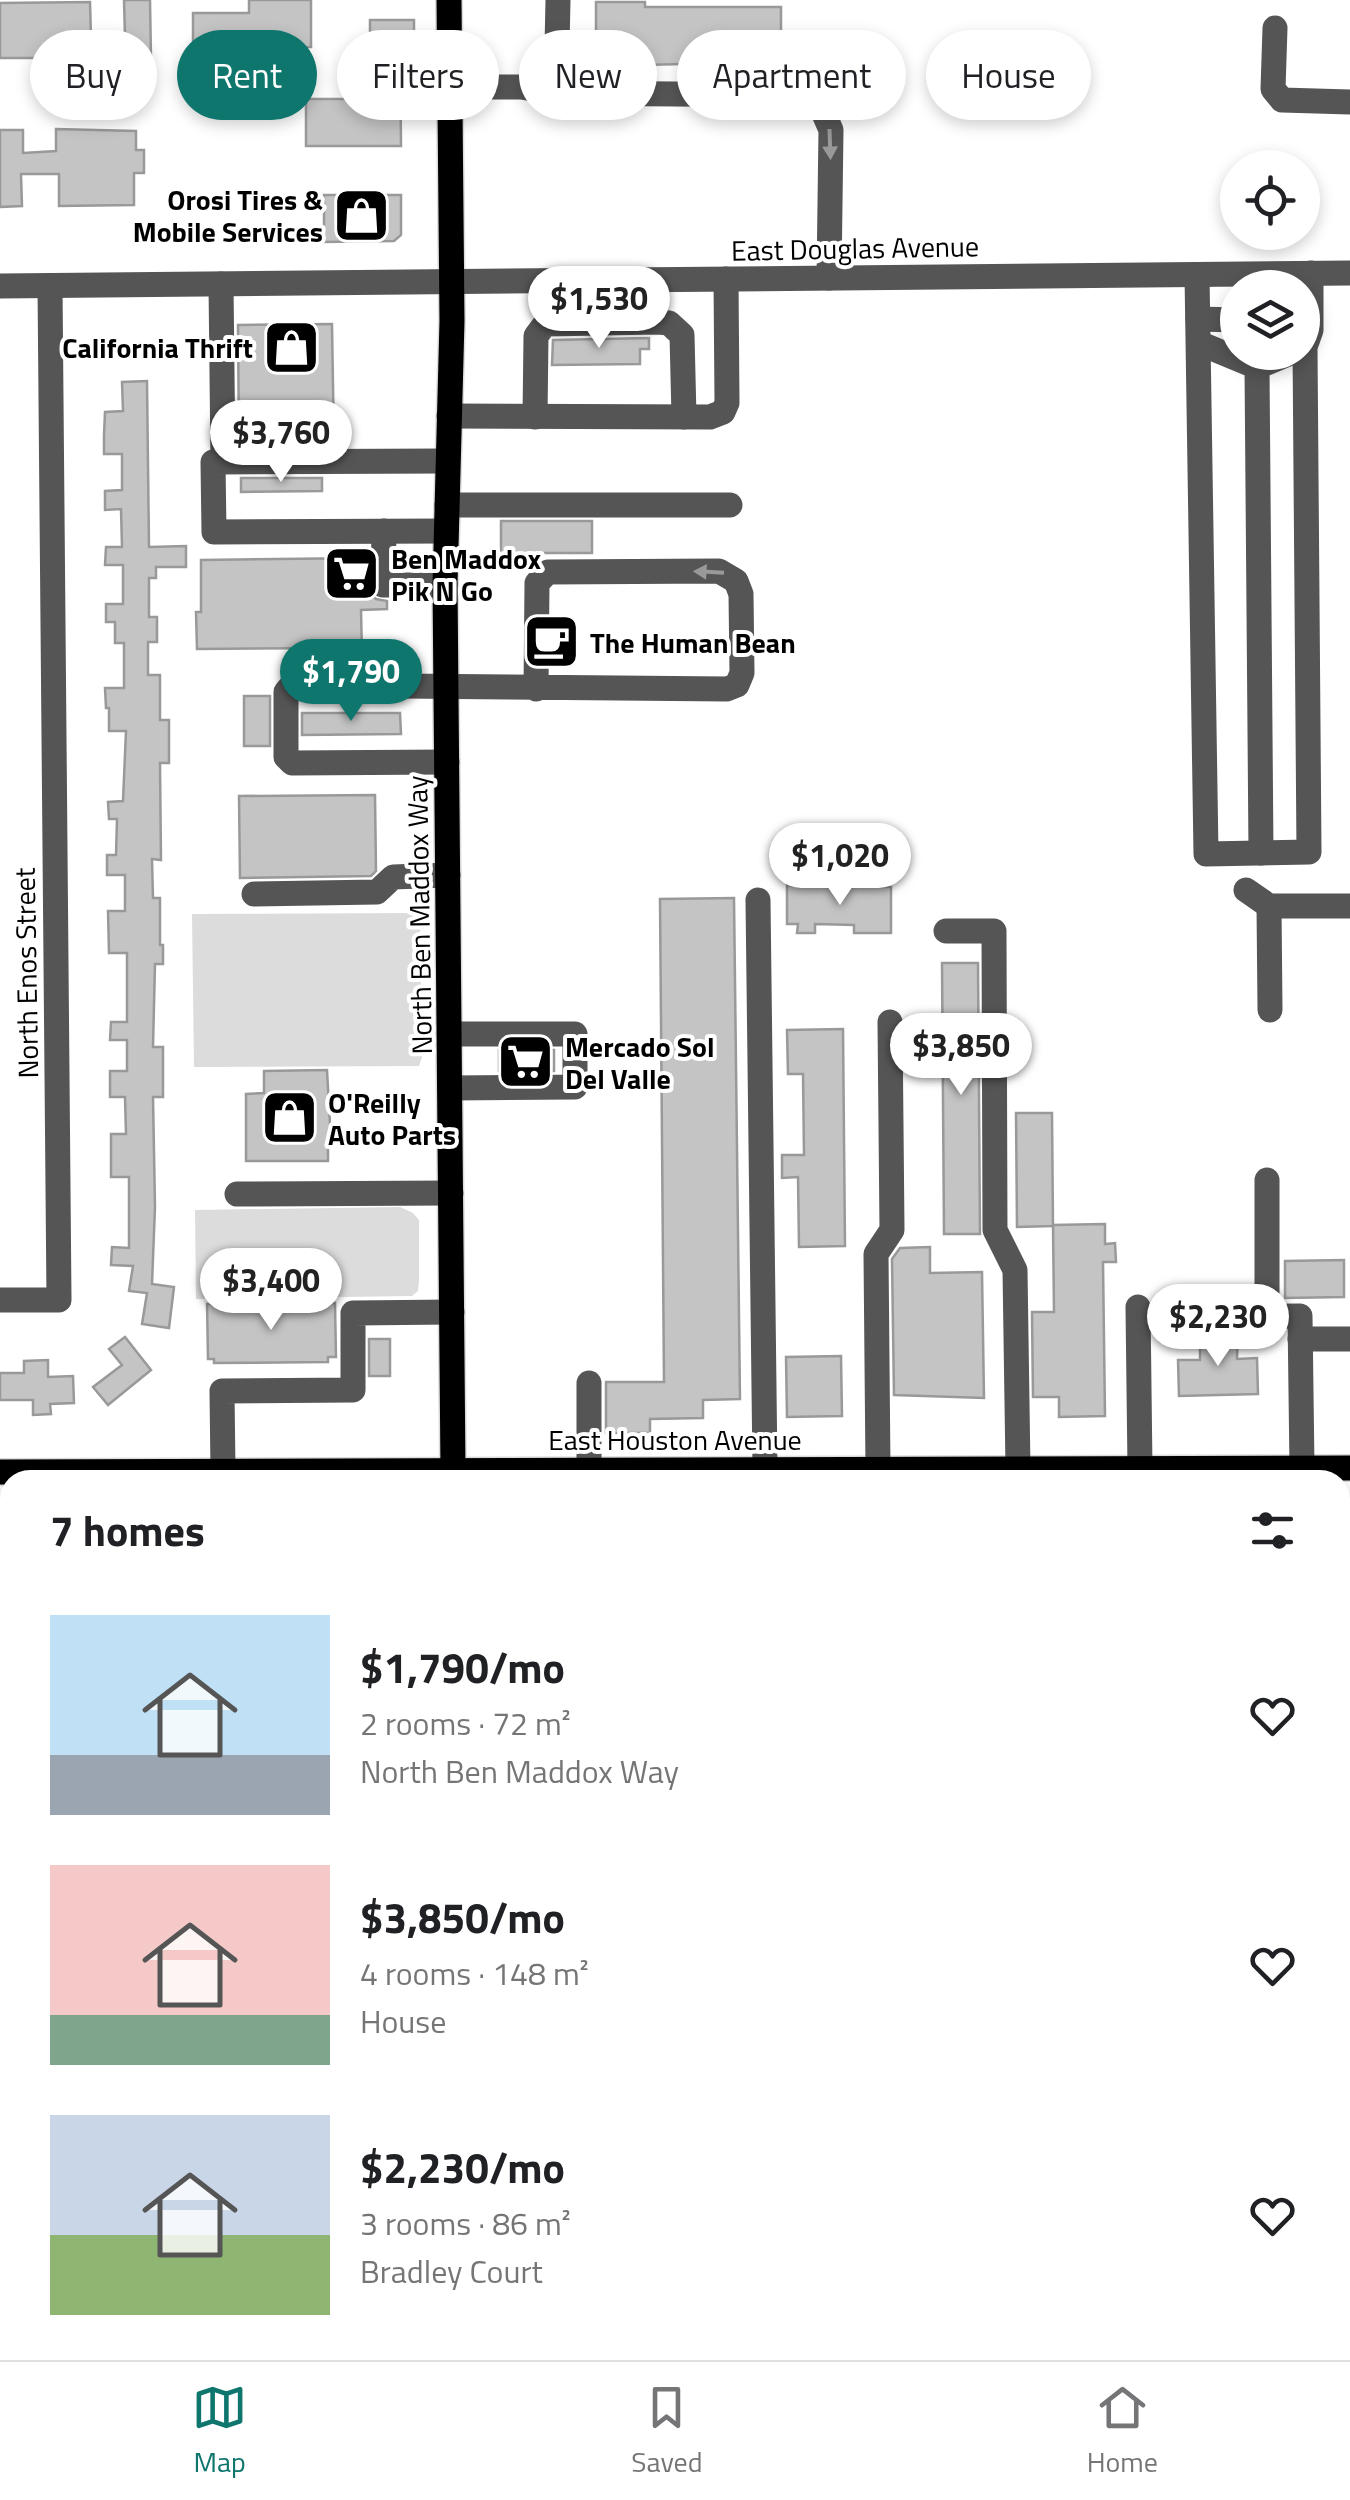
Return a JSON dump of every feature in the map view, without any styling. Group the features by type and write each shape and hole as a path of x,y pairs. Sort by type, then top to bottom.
{"main road":[{"name":"North Ben Maddox Way","path":"450,0 450,30"},
{"name":"North Ben Maddox Way","path":"450,120 450,416 445,586 453,1470"},
{"name":"East Houston Avenue","path":"589,1470 1350,1468"}],"street":[{"path":"557,30 558,0"},
{"path":"1275,28 1274,89 1282,100 1350,102"},
{"path":"657,94 791,95 821,106 831,130 829,278"},
{"name":"East Douglas Avenue","path":"1320,274 1350,273"},
{"path":"1197,275 1206,854 1309,852 1300,370"},
{"name":"East Douglas Avenue","path":"0,286 1220,275"},
{"path":"450,416 710,417 723,412 727,403 726,279"},
{"path":"221,284 223,462"},
{"name":"North Enos Street","path":"0,1300 59,1300 50,286"},
{"path":"535,417 536,336 545,324 658,322 669,323 682,335 684,417"},
{"path":"1199,331 1220,325"},
{"path":"1199,331 1220,344"},
{"path":"1257,370 1261,853"},
{"path":"447,461 214,462 214,532 384,531 446,518 730,505"},
{"path":"384,531 384,585 445,586"},
{"path":"447,762 292,763 286,756 286,692 292,685 446,685 536,690 727,690 738,685 742,673 741,594 736,580 728,573 560,571 541,576 537,583 536,690"},
{"path":"254,894 376,892 393,876 448,874"},
{"path":"1246,890 1269,906 1350,906"},
{"path":"758,900 765,1469"},
{"path":"1269,906 1270,1010"},
{"path":"946,931 994,931 995,1230 1016,1270 1018,1469"},
{"path":"878,1469 876,1254 892,1230 890,1022"},
{"path":"450,1034 574,1034 575,1087 450,1088"},
{"path":"1268,1180 1268,1316"},
{"path":"237,1194 451,1193"},
{"path":"1138,1307 1140,1469"},
{"path":"223,1470 222,1391 353,1390 353,1313 452,1312"},
{"path":"1190,1317 1268,1316 1350,1339"},
{"path":"1300,1328 1302,1468"},
{"path":"589,1383 589,1470"}],"shaded area":[{"path":"420,913 419,1066 194,1067 192,914"},
{"path":"400,1207 419,1220 419,1281 418,1291 412,1296 196,1299 195,1210"}],"building":[{"path":"124,0 150,0 151,30 125,30"},
{"path":"249,0 311,0 311,30 193,30 193,13 249,13"},
{"path":"90,2 91,30 30,30 30,58 0,58 0,3"},
{"path":"596,2 645,2 645,7 781,7 781,30 677,30 677,64 657,65 657,30 596,30"},
{"path":"370,20 414,20 414,30 370,30"},
{"path":"317,99 337,99 337,120 401,120 401,146 306,146 306,120 317,120"},
{"path":"56,129 136,131 136,150 144,150 144,173 134,173 134,205 59,206 59,174 21,174 22,206 0,207 0,130 23,130 23,153 56,151"},
{"name":"Orosi Tires & Mobile Services","path":"324,195 401,195 401,235 394,241 324,242"},
{"path":"332,324 334,445 239,446 238,325"},
{"path":"649,338 649,349 640,349 640,364 552,365 553,340"},
{"path":"147,381 149,547 186,546 186,567 156,567 156,578 149,578 149,617 157,617 157,642 148,642 148,675 160,675 160,720 169,720 169,763 160,763 161,860 152,859 153,898 160,898 163,945 163,964 155,964 153,1047 163,1047 163,1097 153,1097 152,1284 174,1287 169,1328 142,1324 147,1293 129,1291 133,1266 111,1265 112,1247 129,1248 129,1177 111,1177 111,1134 126,1134 125,1097 110,1097 110,1071 127,1071 127,1040 110,1040 111,1022 127,1022 127,953 109,953 108,911 125,911 125,875 107,875 107,855 116,855 117,819 109,819 108,802 123,801 126,731 109,731 106,708 105,688 124,688 124,643 115,643 115,622 106,622 106,604 123,604 123,565 105,565 106,547 122,547 121,509 105,510 105,491 122,490 122,454 104,454 104,435 105,412 123,411 122,382"},
{"path":"241,478 322,478 322,491 241,492"},
{"path":"501,521 592,521 592,553 501,553"},
{"path":"367,558 368,592 387,601 387,609 361,610 362,654 339,654 339,648 197,649 201,560"},
{"path":"244,696 270,696 270,746 244,746"},
{"path":"302,713 400,713 401,734 302,735"},
{"path":"375,795 376,871 371,876 240,878 239,796"},
{"path":"787,885 891,887 891,933 854,933 854,925 815,924 815,933 797,933 798,924 787,924"},
{"path":"734,898 740,1399 703,1400 703,1418 650,1419 650,1433 606,1433 606,1382 664,1382 660,899"},
{"path":"942,963 978,963 980,1234 944,1234"},
{"path":"843,1029 845,1246 799,1247 798,1177 782,1178 782,1155 804,1155 803,1074 788,1074 787,1030"},
{"path":"499,1050 554,1050 554,1071 499,1071"},
{"name":"O'Reilly Auto Parts","path":"327,1070 331,1142 328,1161 246,1161 246,1094 264,1093 264,1071"},
{"path":"1016,1113 1052,1113 1053,1226 1017,1227"},
{"path":"1105,1224 1105,1244 1115,1243 1116,1262 1103,1262 1105,1416 1059,1417 1059,1397 1033,1397 1032,1312 1054,1312 1053,1225"},
{"path":"930,1247 930,1273 982,1272 984,1398 894,1395 892,1259 900,1248"},
{"path":"1344,1260 1344,1297 1285,1298 1285,1261"},
{"path":"335,1303 336,1357 328,1357 328,1362 214,1363 214,1359 208,1359 207,1304"},
{"path":"1200,1333 1238,1333 1237,1359 1257,1358 1258,1394 1179,1396 1178,1360 1200,1360"},
{"path":"125,1337 151,1370 108,1405 93,1387 122,1365 109,1349"},
{"path":"369,1339 390,1339 390,1376 369,1376"},
{"path":"841,1356 842,1416 787,1417 786,1357"},
{"path":"48,1360 48,1377 73,1376 74,1403 50,1404 51,1414 33,1415 33,1400 0,1400 0,1373 24,1373 24,1361"}],"place":[{"name":"Orosi Tires & Mobile Services","path":"362,215"},
{"name":"California Thrift","path":"292,347"},
{"name":"Ben Maddox Pik N Go","path":"352,574"},
{"name":"The Human Bean","path":"551,642"},
{"name":"Mercado Sol Del Valle","path":"526,1062"},
{"name":"O'Reilly Auto Parts","path":"289,1118"}]}
